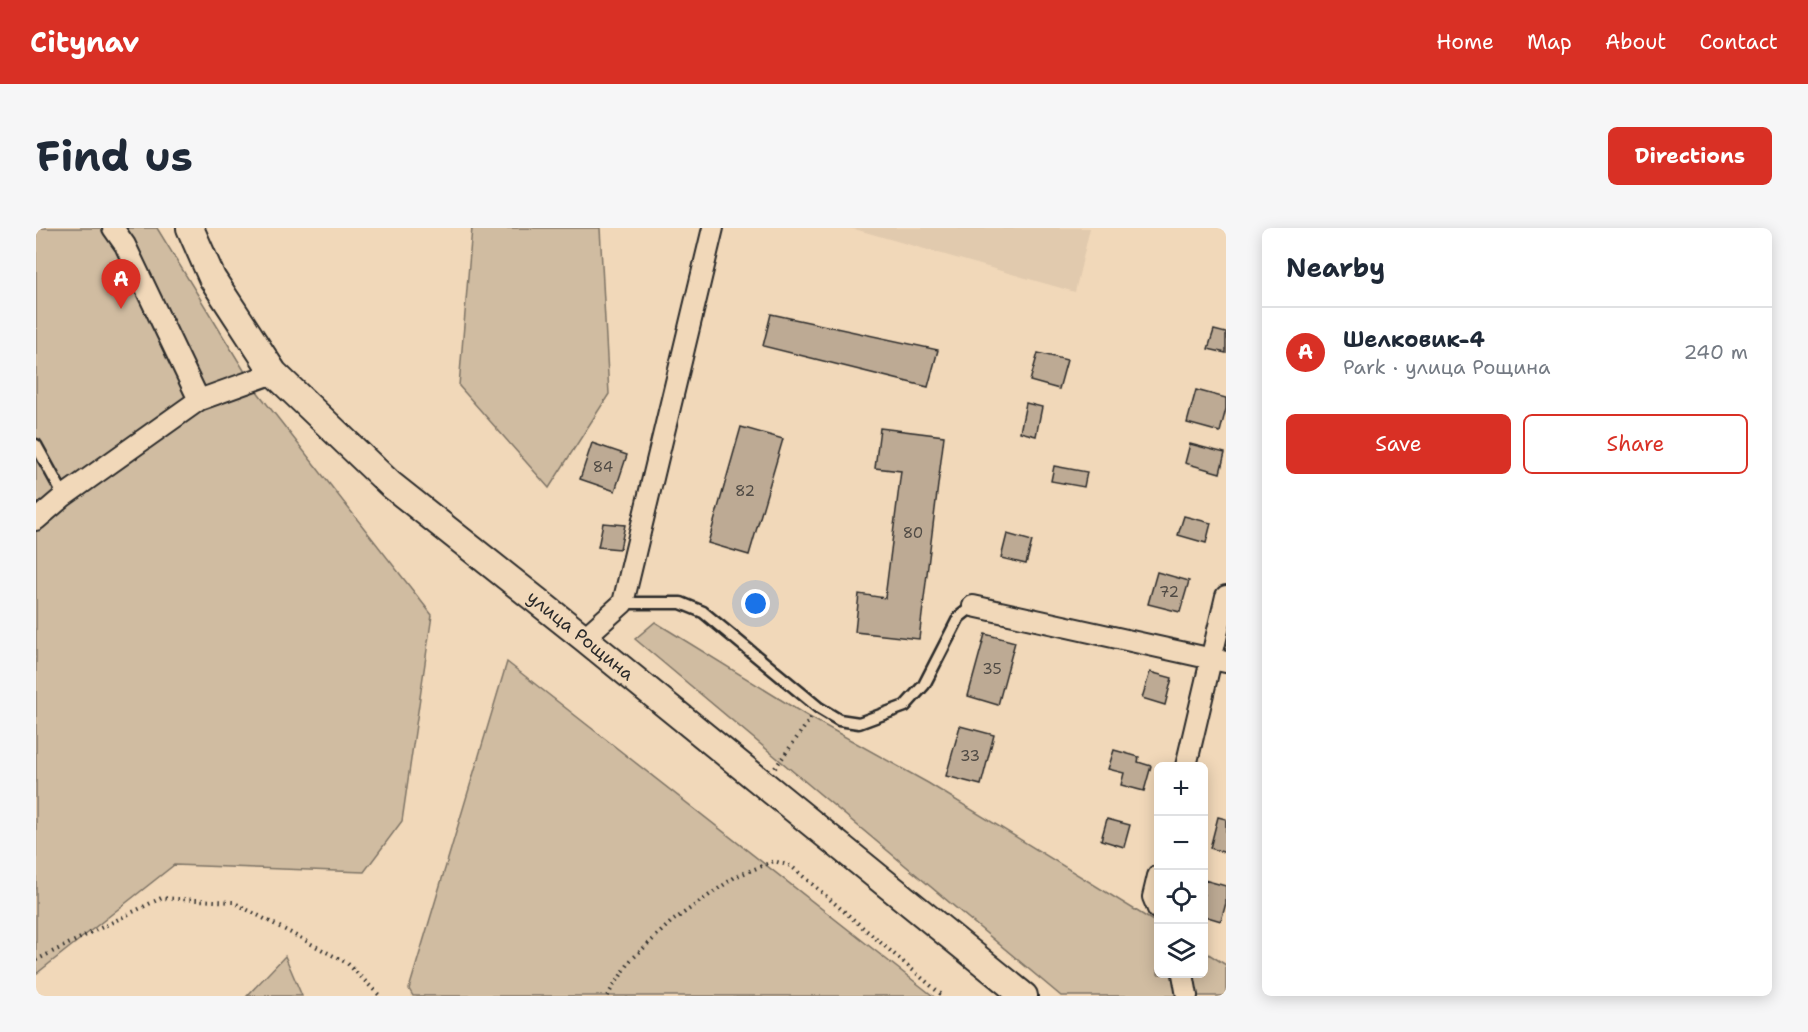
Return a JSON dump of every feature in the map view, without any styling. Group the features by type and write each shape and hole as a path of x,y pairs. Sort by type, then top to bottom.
{"street":[{"path":"113,228 125,245 199,400"},
{"name":"улица Рощина","path":"190,228 212,278 274,373 390,484 584,638 1024,996"},
{"path":"584,638 623,603 713,228"},
{"path":"36,520 64,495 199,400 274,373"},
{"path":"1187,762 1219,660 1226,596"},
{"path":"973,606 1219,660"},
{"path":"1184,978 1187,996"}],"lane":[{"path":"36,445 64,495"},
{"path":"623,603 681,603 703,612 819,708 838,720 859,723 905,706 924,685 959,617 973,606"}],"path":[{"path":"764,784 819,708"},
{"path":"607,996 631,960 671,922 735,877 774,861 791,866 943,996"},
{"path":"36,960 161,898 233,902 347,963 380,996"}],"shaded area":[{"path":"36,228 157,228 256,390 432,615 402,821 364,872 174,865 36,974"},
{"path":"472,228 600,228 609,394 549,488 459,386"},
{"path":"851,228 1090,228 1075,292"},
{"path":"655,622 804,714 928,783 1154,922 1154,978 1208,978 1208,954 1226,965 1226,996 1061,996 635,639"},
{"path":"507,662 933,996 413,996 409,989"},
{"path":"285,956 302,996 247,996"}],"building":[{"path":"771,314 938,350 928,387 763,346"},
{"path":"1214,330 1226,333 1226,353 1208,349"},
{"path":"1038,353 1067,360 1059,389 1030,381"},
{"path":"1196,390 1226,398 1226,409 1220,432 1187,423"},
{"path":"1026,403 1042,407 1036,436 1020,432"},
{"path":"741,427 783,439 749,555 708,543"},
{"path":"880,428 944,436 919,639 855,632 859,594 885,598 901,471 875,468"},
{"path":"592,443 627,455 615,491 580,479"},
{"path":"1190,444 1225,453 1220,473 1185,463"},
{"path":"1054,466 1087,472 1084,487 1051,481"},
{"path":"1184,516 1211,523 1206,543 1178,535"},
{"path":"603,523 625,525 620,549 598,547"},
{"path":"1007,534 1032,541 1026,564 1001,558"},
{"path":"1157,572 1189,581 1180,612 1148,604"},
{"path":"985,634 1015,642 998,705 968,696"},
{"path":"1150,672 1172,678 1165,705 1142,698"},
{"path":"960,726 994,735 981,785 946,776"},
{"path":"1114,750 1139,757 1138,762 1151,766 1144,791 1121,785 1124,773 1108,769"},
{"path":"1218,817 1226,819 1226,853 1210,848"},
{"path":"1107,819 1130,825 1124,847 1101,840"},
{"path":"1208,881 1226,886 1226,903 1221,921 1208,917"}],"place":[{"name":"Шелковик-4","path":"121,309"}]}
